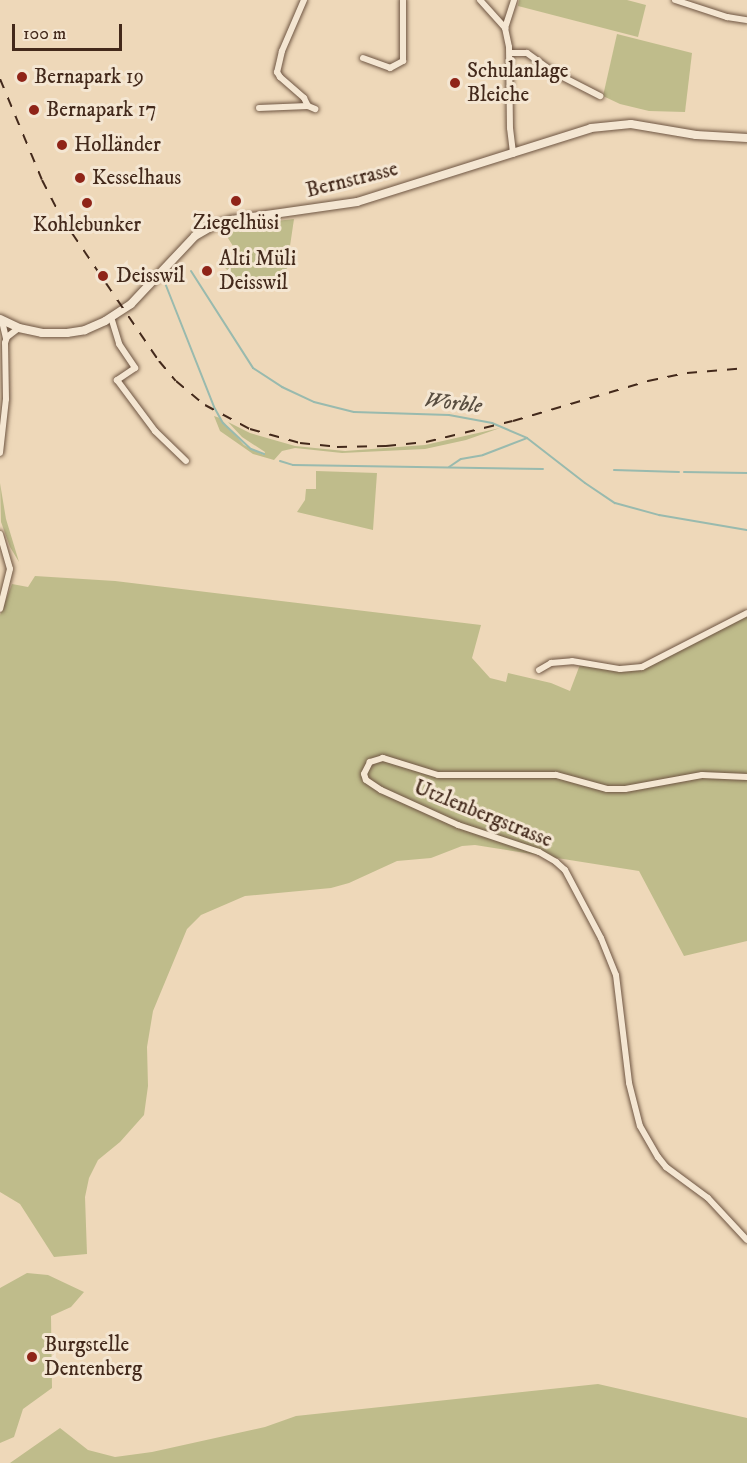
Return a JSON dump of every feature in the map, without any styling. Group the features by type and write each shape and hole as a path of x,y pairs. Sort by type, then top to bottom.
{"main road":[{"name":"Bernstrasse","path":"1,320 19,328 42,333 67,333 93,327 140,296 190,241 212,226 231,220 357,202 580,131 609,125 640,125 696,135 747,138"}],"street":[{"path":"304,0 277,68 280,77 304,98 308,106"},
{"path":"363,58 390,68 403,61 402,0"},
{"path":"480,0 505,28"},
{"path":"513,154 510,128 510,53 505,28 514,0"},
{"path":"675,0 727,17 747,20"},
{"path":"510,53 527,53 555,73 600,96"},
{"path":"259,108 308,106 315,109"},
{"path":"111,317 118,344 135,368 117,380 155,431 186,461"},
{"path":"0,453 6,399 6,339 1,320"},
{"path":"6,339 19,328"},
{"path":"0,534 10,569 0,609"},
{"path":"539,670 551,663 572,661 620,669 642,667 747,613"},
{"name":"Utzlenbergstrasse","path":"747,777 702,775 625,789 607,789 556,775 438,775 382,758 370,762 364,774 368,782 381,790 458,825 539,852 565,870 601,938 616,975 629,1083 640,1126 657,1157 666,1167 708,1198 747,1240"}],"shaded area":[{"path":"519,0 627,0 646,5 638,37 518,6"},
{"path":"617,34 692,53 685,112 649,111 620,104 603,96"},
{"path":"294,219 286,273 245,287 223,266 240,257 221,227"},
{"path":"214,416 220,418 244,445 264,455 265,452 242,437 228,422 250,433 295,446 345,451 425,445 500,428 466,440 425,449 342,453 295,448 282,451 274,460 253,454 220,431"},
{"path":"316,471 377,473 373,530 297,512 305,500 306,489 316,489"},
{"path":"0,483 6,519 19,562 10,547 1,522"},
{"path":"35,576 115,581 481,625 472,658 490,678 506,682 508,673 551,683 570,691 581,662 636,669 747,613 747,941 684,956 639,871 475,845 462,846 431,858 397,861 349,883 331,888 245,896 201,915 187,929 153,1011 147,1047 148,1086 144,1115 120,1142 98,1160 89,1178 85,1197 87,1254 54,1257 20,1204 0,1192 0,615 12,584 28,587"},
{"path":"27,1273 48,1275 84,1292 71,1307 51,1316 52,1388 23,1409 14,1437 0,1443 0,1288"},
{"path":"598,1384 747,1418 747,1463 10,1463 60,1428 88,1450 115,1457 152,1452 265,1427 296,1416"}],"waterway":[{"name":"Worble","path":"191,271 253,368 282,387 314,402 354,412 449,415 492,423 527,438 615,503 659,515 747,530"},
{"path":"165,283 214,407 223,423 251,449 264,454"},
{"path":"449,467 461,459 483,455 527,438"},
{"path":"280,461 293,465 543,469"},
{"path":"614,470 679,472"},
{"path":"684,472 747,473"}],"railway":[{"path":"0,79 42,180 61,217 159,361 176,381 205,405 250,429 300,443 337,447 426,442 513,421 648,381 687,373 747,368"}],"place":[{"name":"Bernapark 19","path":"22,77"},
{"name":"Schulanlage Bleiche","path":"455,83"},
{"name":"Bernapark 17","path":"34,110"},
{"name":"Holländer","path":"62,145"},
{"name":"Kesselhaus","path":"80,178"},
{"name":"Ziegelhüsi","path":"236,201"},
{"name":"Kohlebunker","path":"87,203"},
{"name":"Alti Müli Deisswil","path":"207,271"},
{"name":"Deisswil","path":"103,276"},
{"name":"Burgstelle Dentenberg","path":"32,1357"}]}
